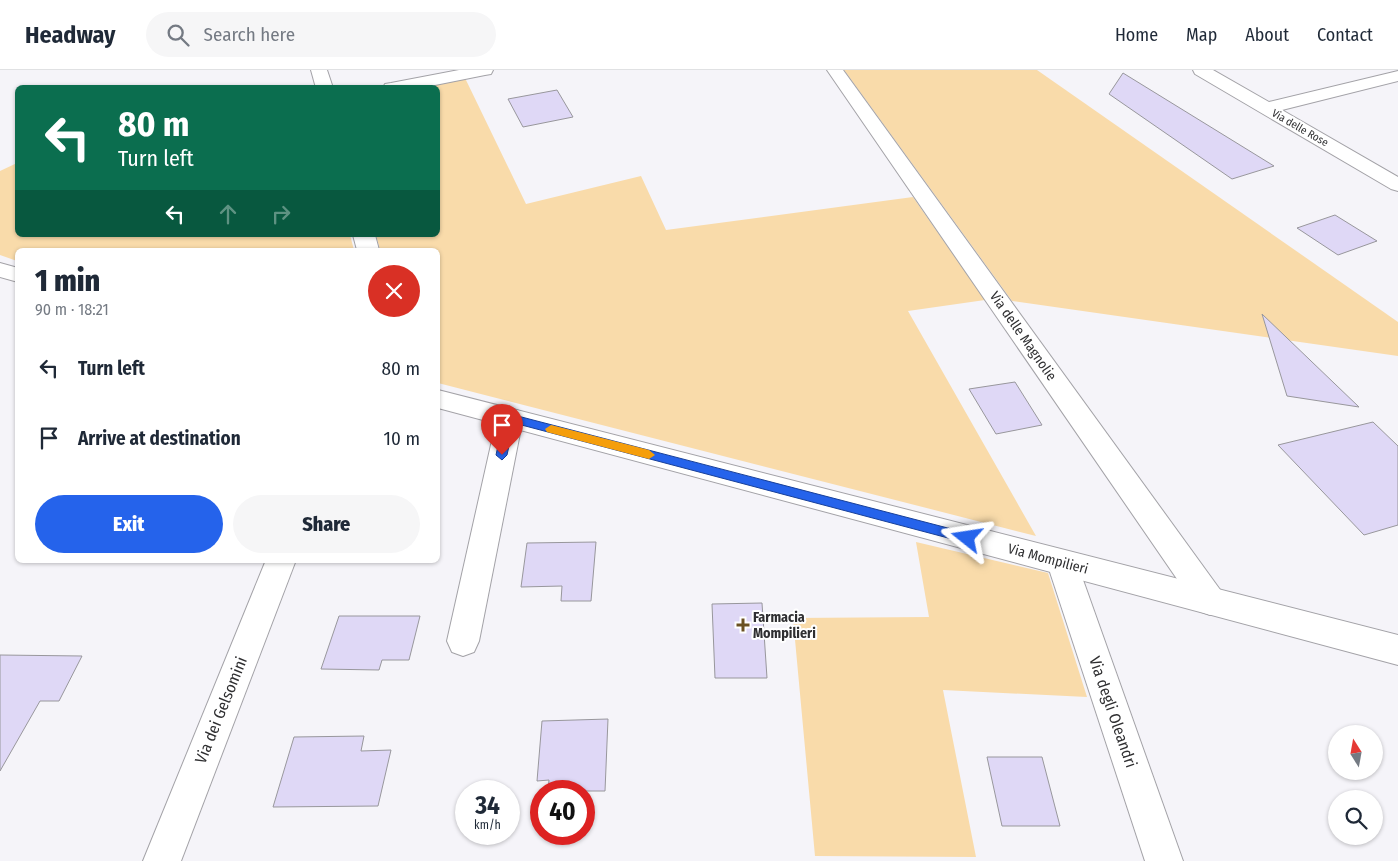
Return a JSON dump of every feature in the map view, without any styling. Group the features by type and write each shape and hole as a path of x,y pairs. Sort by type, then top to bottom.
{"street":[{"path":"319,70 323,85"},
{"path":"407,85 485,70"},
{"name":"Via delle Magnolie","path":"835,70 1210,602"},
{"name":"Via delle Rose","path":"1201,70 1398,185"},
{"path":"1267,108 1398,76"},
{"path":"0,270 15,274"},
{"name":"Via Mompilieri","path":"440,400 1398,650"},
{"path":"463,641 510,418"},
{"name":"Via dei Gelsomini","path":"162,861 280,563"},
{"name":"Via degli Oleandri","path":"1062,563 1164,861"}],"shaded area":[{"path":"844,70 1037,70 1398,322 1398,356 1012,301"},
{"path":"465,78 526,204 641,176 666,230 913,197 985,300 908,311 1036,536 440,384 440,248 379,248 377,237 440,237 440,85 424,85"},
{"path":"15,164 15,237 351,237 353,248 15,248 15,260 0,255 0,171"},
{"path":"916,542 1048,573 1087,697 943,690 976,857 815,856 793,618 929,617"}],"building":[{"path":"1123,73 1274,166 1232,179 1109,94"},
{"path":"557,90 573,117 523,127 508,99"},
{"path":"1335,215 1377,241 1338,255 1297,228"},
{"path":"1262,314 1359,407 1287,396"},
{"path":"1015,382 1042,425 996,434 969,389"},
{"path":"1373,422 1398,446 1398,525 1364,535 1278,445"},
{"path":"596,542 591,601 561,601 562,586 521,587 527,543"},
{"path":"762,603 767,678 715,678 712,604"},
{"path":"339,616 420,616 409,660 382,660 379,670 321,669"},
{"path":"0,655 82,656 59,701 40,701 0,771"},
{"path":"608,719 605,791 595,791 595,780 537,780 542,721"},
{"path":"364,736 361,751 391,750 378,806 273,807 294,737"},
{"path":"987,757 1042,757 1060,826 1002,826"}],"slow traffic":[{"path":"551,429 649,455"}],"place":[{"name":"Farmacia Mompilieri","path":"743,625"}],"route":[{"path":"502,455 510,418 967,538"}]}
